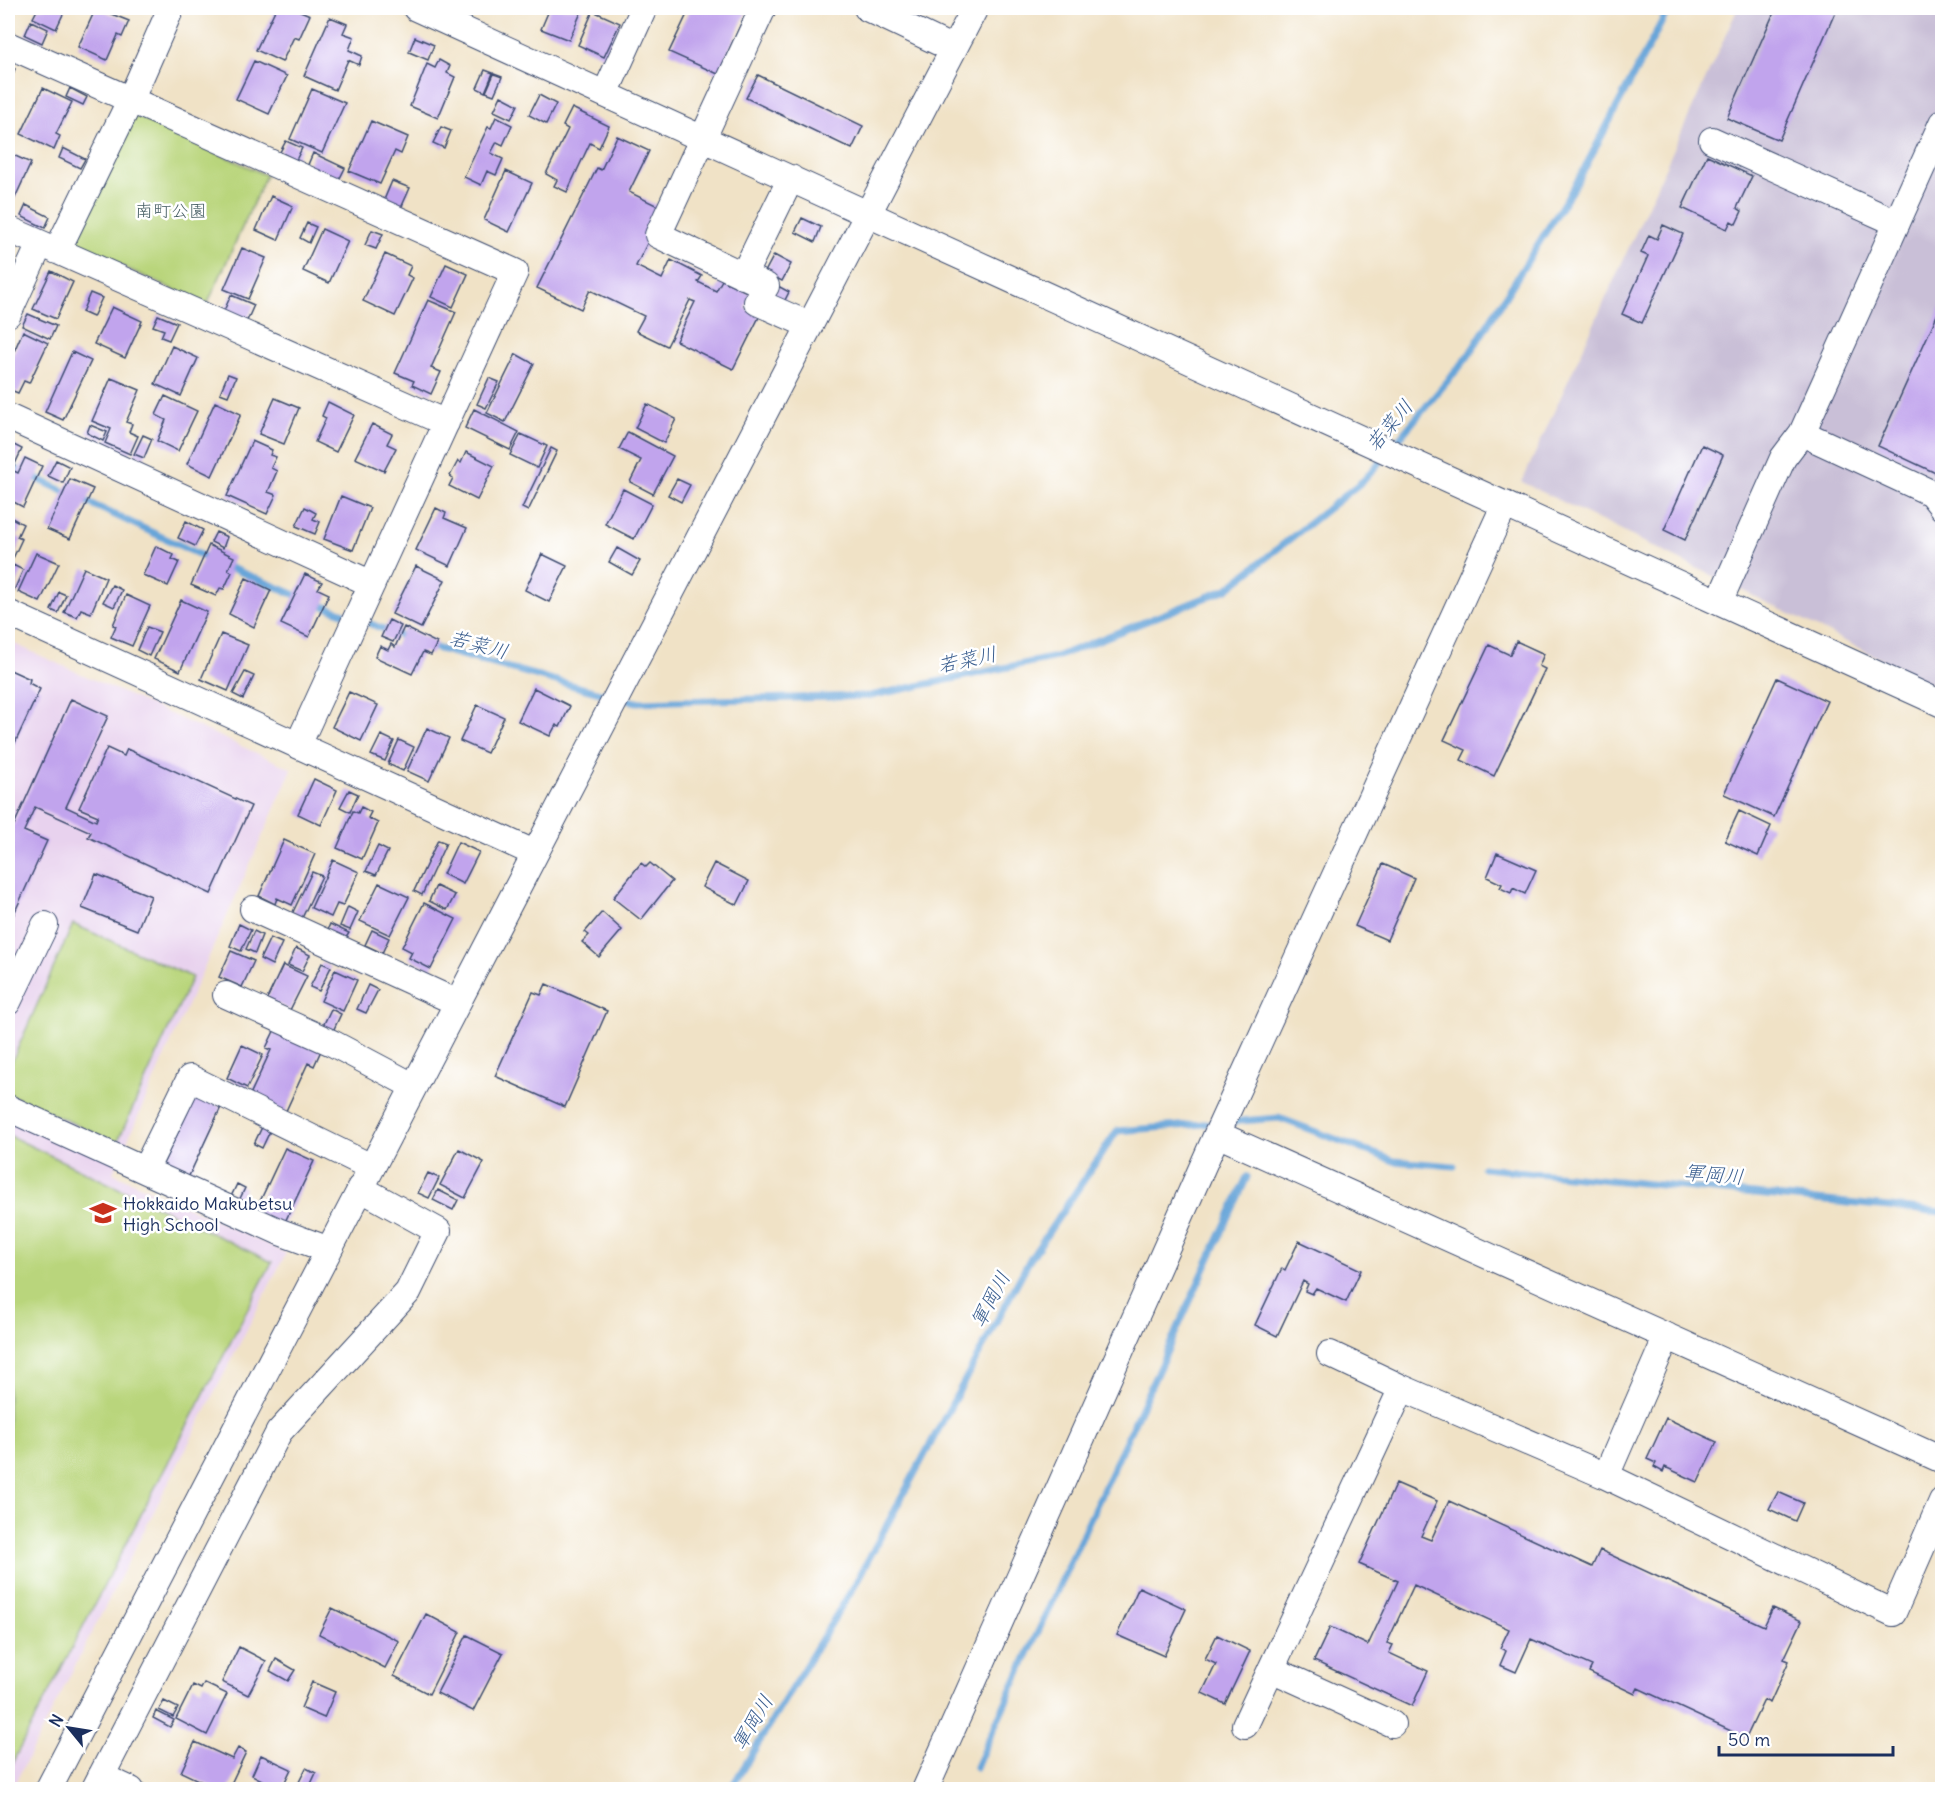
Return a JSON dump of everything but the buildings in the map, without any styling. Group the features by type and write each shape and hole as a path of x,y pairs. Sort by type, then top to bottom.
{"street":[{"path":"8,314 49,248 130,101 171,8"},
{"path":"416,8 1942,704"},
{"path":"605,94 644,8"},
{"path":"763,8 658,235 766,286 757,302 810,325"},
{"path":"867,8 953,49"},
{"path":"48,1790 975,8"},
{"path":"8,45 515,272 298,745"},
{"path":"1719,602 1783,458 1802,433 1942,123"},
{"path":"1712,140 1897,223"},
{"path":"742,276 790,178"},
{"path":"8,229 446,423"},
{"path":"8,417 372,584"},
{"path":"1802,433 1931,493 1942,507"},
{"path":"925,1790 1217,1134 1505,504"},
{"path":"8,613 534,853"},
{"path":"253,909 456,1002"},
{"path":"8,1002 45,925"},
{"path":"226,995 332,1043 413,1086"},
{"path":"131,1790 98,1783 279,1432 408,1292 438,1231 365,1178 190,1078 145,1170"},
{"path":"8,1108 280,1232 329,1250"},
{"path":"1217,1134 1942,1460"},
{"path":"1606,1476 1667,1336"},
{"path":"1330,1354 1401,1389 1606,1476 1893,1613 1942,1501"},
{"path":"1245,1725 1401,1389"},
{"path":"1271,1669 1392,1724"}],"shaded area":[{"path":"1738,8 1942,8 1942,689 1522,482"},
{"name":"Hokkaido Makubetsu High School","path":"8,641 292,769 113,1173 286,1253 12,1789 8,1790"}],"green space":[{"name":"南町公園","path":"135,115 266,175 207,305 75,245"},
{"path":"73,924 192,977 117,1143 8,1094 8,1070"},
{"path":"8,1135 272,1262 8,1771"}],"waterway":[{"name":"若菜川","path":"1391,448 1467,358 1580,177 1669,8"},
{"name":"若菜川","path":"622,698 636,702 870,696 1056,657 1227,589 1364,480 1384,457"},
{"name":"若菜川","path":"8,465 211,560"},
{"name":"若菜川","path":"221,564 303,598"},
{"name":"若菜川","path":"316,603 350,616"},
{"name":"若菜川","path":"361,620 406,638"},
{"name":"若菜川","path":"428,646 611,696"},
{"name":"軍岡川","path":"1227,1122 1279,1118 1394,1161 1454,1166"},
{"name":"軍岡川","path":"730,1790 854,1586 1029,1261 1117,1131 1216,1123"},
{"name":"軍岡川","path":"1483,1168 1942,1212"},
{"path":"976,1767 1247,1177"}],"place":[{"name":"Hokkaido Makubetsu High School","path":"103,1213"}]}
